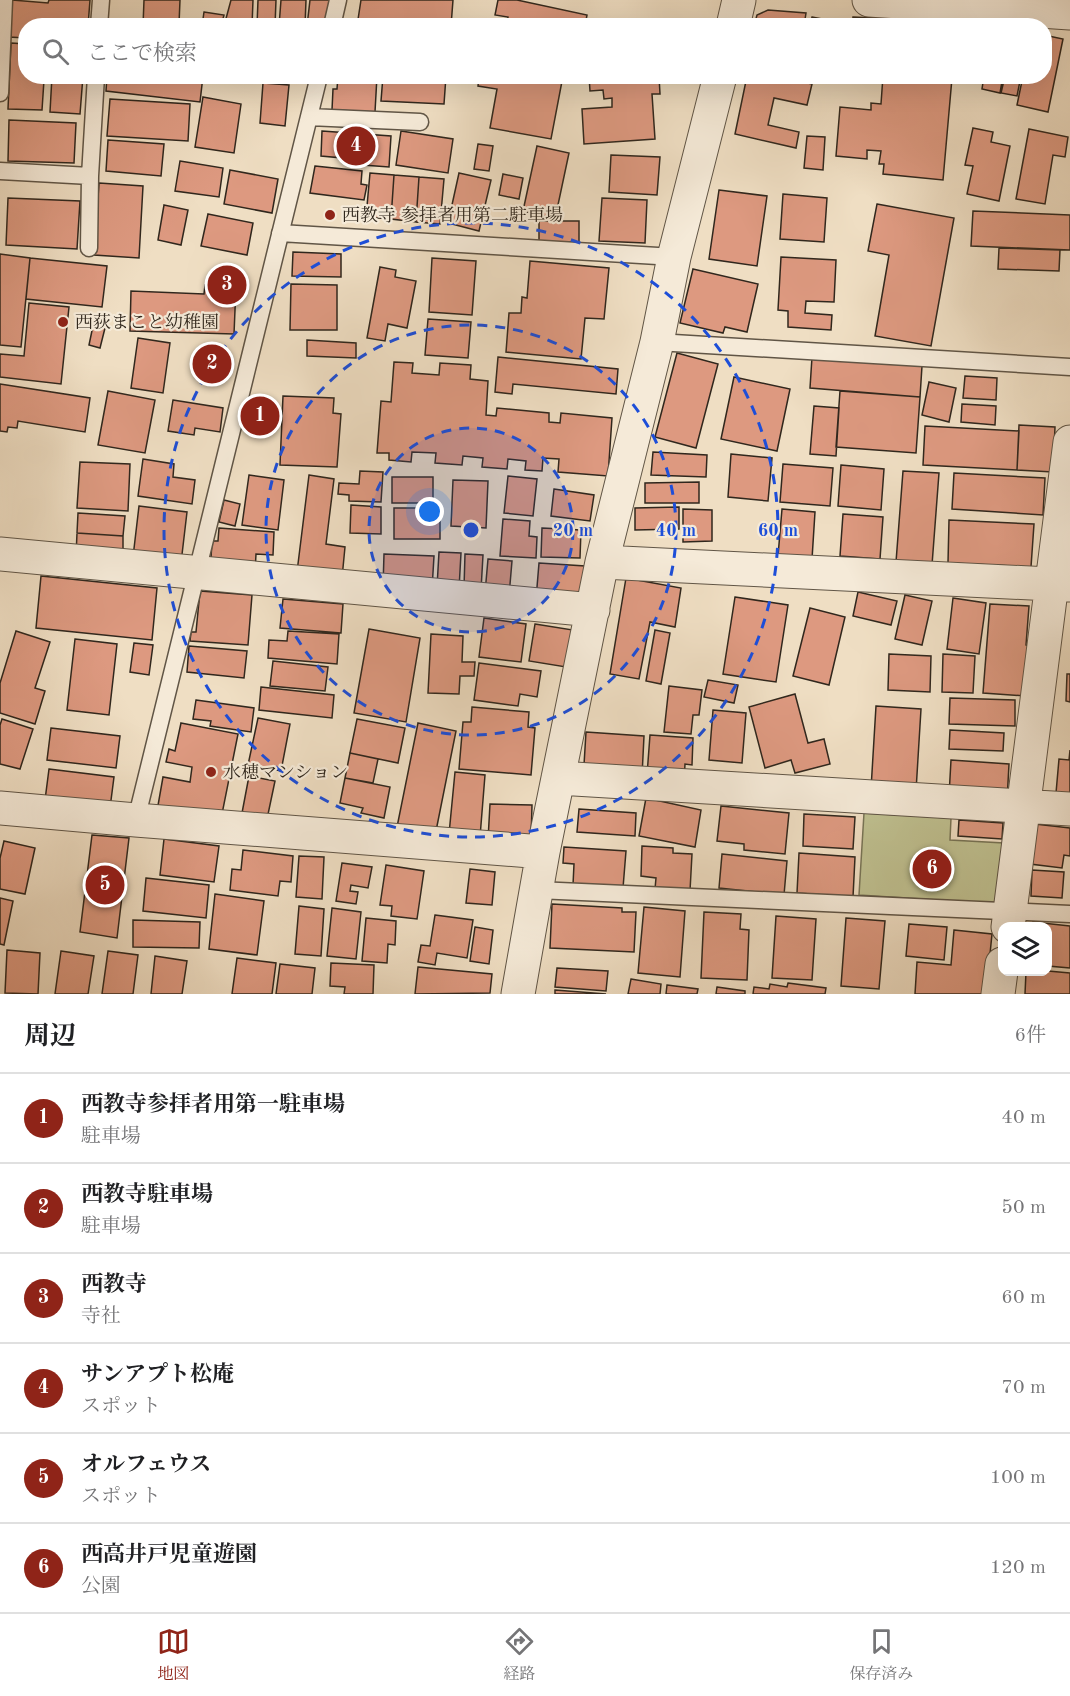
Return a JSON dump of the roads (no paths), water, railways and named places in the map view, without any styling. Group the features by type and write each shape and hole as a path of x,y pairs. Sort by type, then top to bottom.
{"street":[{"path":"735,18 739,0"},
{"path":"869,0 1070,13"},
{"path":"518,994 543,852 602,562 657,342 674,257 718,84"},
{"path":"1009,918 1023,806 1061,584 1070,442"},
{"path":"0,554 593,610"},
{"path":"602,562 1061,584"},
{"path":"558,778 1070,809"},
{"path":"0,808 543,852"},
{"path":"998,994 1000,976"}],"lane":[{"path":"0,93 4,0"},
{"path":"100,18 101,0"},
{"path":"334,18 338,0"},
{"path":"89,248 90,176 96,84"},
{"path":"136,820 317,84"},
{"path":"309,117 420,122"},
{"path":"0,171 90,176"},
{"path":"280,233 674,257"},
{"path":"657,342 1070,367"},
{"path":"537,890 1009,918 1070,914"}],"place":[{"name":"サンアプト松庵","path":"356,146"},
{"name":"西教寺 参拝者用第二駐車場","path":"330,215"},
{"name":"西教寺","path":"227,285"},
{"name":"西荻まこと幼稚園","path":"63,322"},
{"name":"西教寺駐車場","path":"212,364"},
{"name":"西教寺参拝者用第一駐車場","path":"260,416"},
{"name":"水穂マンション","path":"211,772"},
{"name":"西高井戸児童遊園","path":"932,869"},
{"name":"オルフェウス","path":"105,885"}]}
